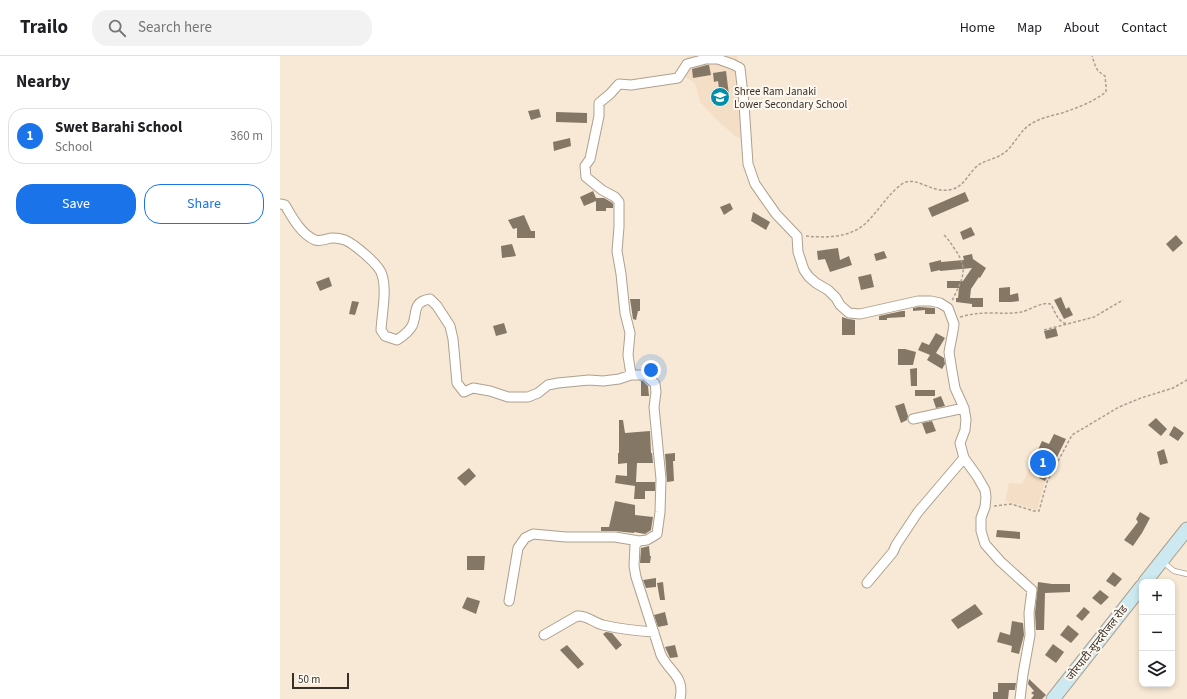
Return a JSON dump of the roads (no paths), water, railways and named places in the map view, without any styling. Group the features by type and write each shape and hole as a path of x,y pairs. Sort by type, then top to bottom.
{"main road":[{"path":"1148,579 1187,530"},
{"name":"जोरपाटी-सुन्दरीजल रोड","path":"1053,699 1139,590"}],"street":[{"path":"631,375 628,356 630,333 625,313 621,274 616,251 619,227 619,202 615,197 602,190 586,177 585,166 590,159 599,116 599,103 619,84 631,85 678,78 688,64 706,59 718,59 740,68 748,164 755,184 759,190 776,214 797,236 798,252 804,270 809,276 816,283 828,290 836,298 840,305 849,313 860,314 918,301 940,303 948,308 954,324 949,352 952,371 955,388 964,408 966,419 965,430 960,444 964,458 985,490 985,508 982,518 981,531 985,544 1000,561 1032,590 1029,613 1030,635 1020,699"},
{"path":"280,204 285,205 299,227 309,236 316,240 332,238 345,240 370,259 382,274 384,288 381,330 385,336 397,340 405,336 412,326 418,304 423,300 430,299 437,306 450,326 453,339 457,383 464,392 474,388 508,397 528,397 538,393 548,385 589,380 603,382 620,379 631,375 645,375 655,384 656,392 654,407 661,479 660,512 657,534 647,540 639,541 615,536 566,537 533,534 528,536 518,548 509,601"},
{"path":"913,419 964,408"},
{"path":"867,583 893,552 918,512 964,458"},
{"path":"639,541 635,545 634,566 636,577 664,661 674,672 682,687 680,699"},
{"path":"544,635 577,616 582,616 601,625 654,632"}],"lane":[{"path":"1162,561 1174,571 1187,574"}],"place":[{"name":"Shree Ram Janaki Lower Secondary School","path":"720,97"},
{"name":"Swet Barahi School","path":"1043,463"}]}
